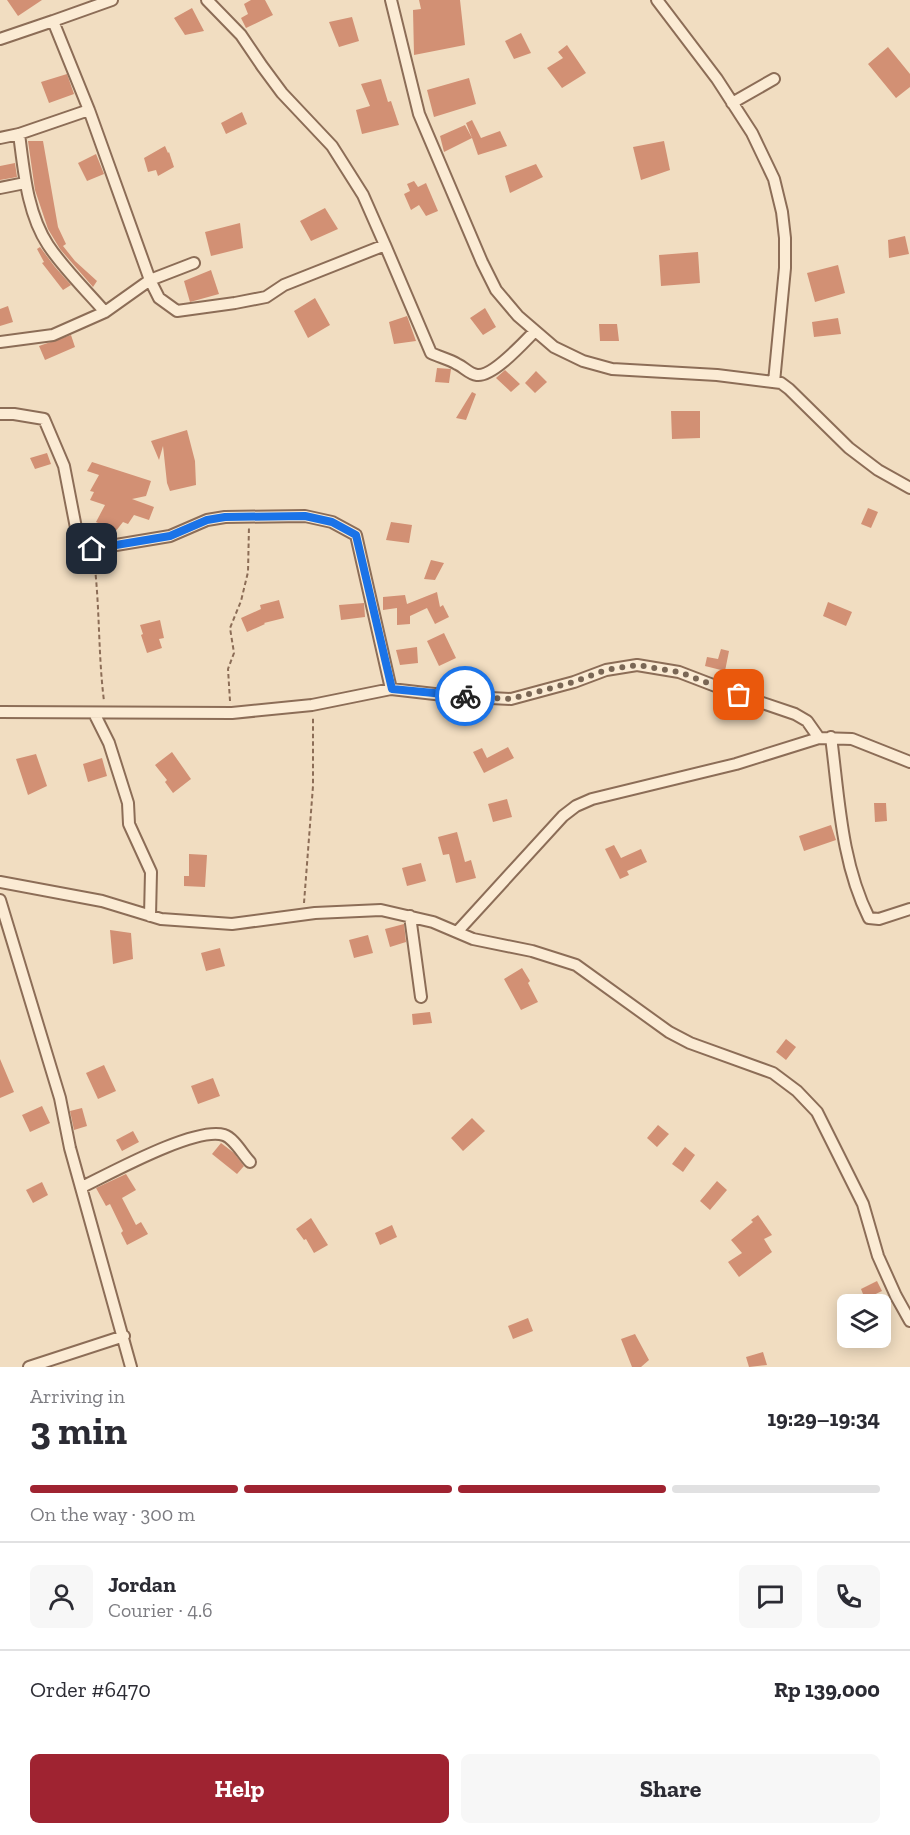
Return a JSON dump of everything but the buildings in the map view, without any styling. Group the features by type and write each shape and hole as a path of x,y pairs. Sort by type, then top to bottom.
{"street":[{"path":"0,39 112,0"},
{"path":"207,0 242,35 282,93 332,146 363,195 431,353 478,376 487,373 506,359 535,331"},
{"path":"391,0 419,114 496,290 518,316 554,347 583,361 612,369 717,375 774,382 789,389 849,448 878,470 910,488"},
{"path":"657,0 717,79 752,133 774,179 782,212 785,238 774,382"},
{"path":"53,21 89,110 150,280 159,298 177,311 266,297 284,285 385,245"},
{"path":"732,103 774,80"},
{"path":"0,138 19,134 89,110"},
{"path":"19,134 26,183 35,216 48,244 105,312"},
{"path":"0,188 26,183"},
{"path":"0,342 53,335 105,312 150,280 194,262"},
{"path":"0,414 44,419 64,466 78,538 86,548 92,549 170,536 216,518 287,515 320,518 343,526 356,535 392,689"},
{"path":"0,712 232,713 312,705 392,689 452,696 510,699 574,682 606,670 637,665 679,672 795,714 807,721 819,738"},
{"path":"100,713 128,803 129,824 151,872 150,916"},
{"path":"831,737 848,861 860,899 870,918 879,918 910,909"},
{"path":"457,932 563,816 576,806 592,799 736,764 819,738 852,739 910,762"},
{"path":"0,882 102,902 161,919 232,924 303,915 381,910 441,925 473,939 532,951 576,965 669,1032 773,1073 797,1090 817,1112 863,1204 878,1256 910,1321"},
{"path":"0,900 60,1098 70,1148 131,1367"},
{"path":"410,916 421,997"},
{"path":"82,1187 158,1150 212,1133 227,1136 249,1162"},
{"path":"29,1367 124,1336"}],"path":[{"path":"232,713 228,669 234,653 230,628 241,601 248,572 250,517"},
{"path":"92,549 98,591 100,713"},
{"path":"303,915 313,786 312,705"}],"way so far":[{"path":"465,696 510,699 574,682 606,670 637,665 679,672 739,695"}],"route":[{"path":"92,549 170,536 207,520 225,517 305,516 320,518 343,526 356,535 392,689 465,696"}]}
